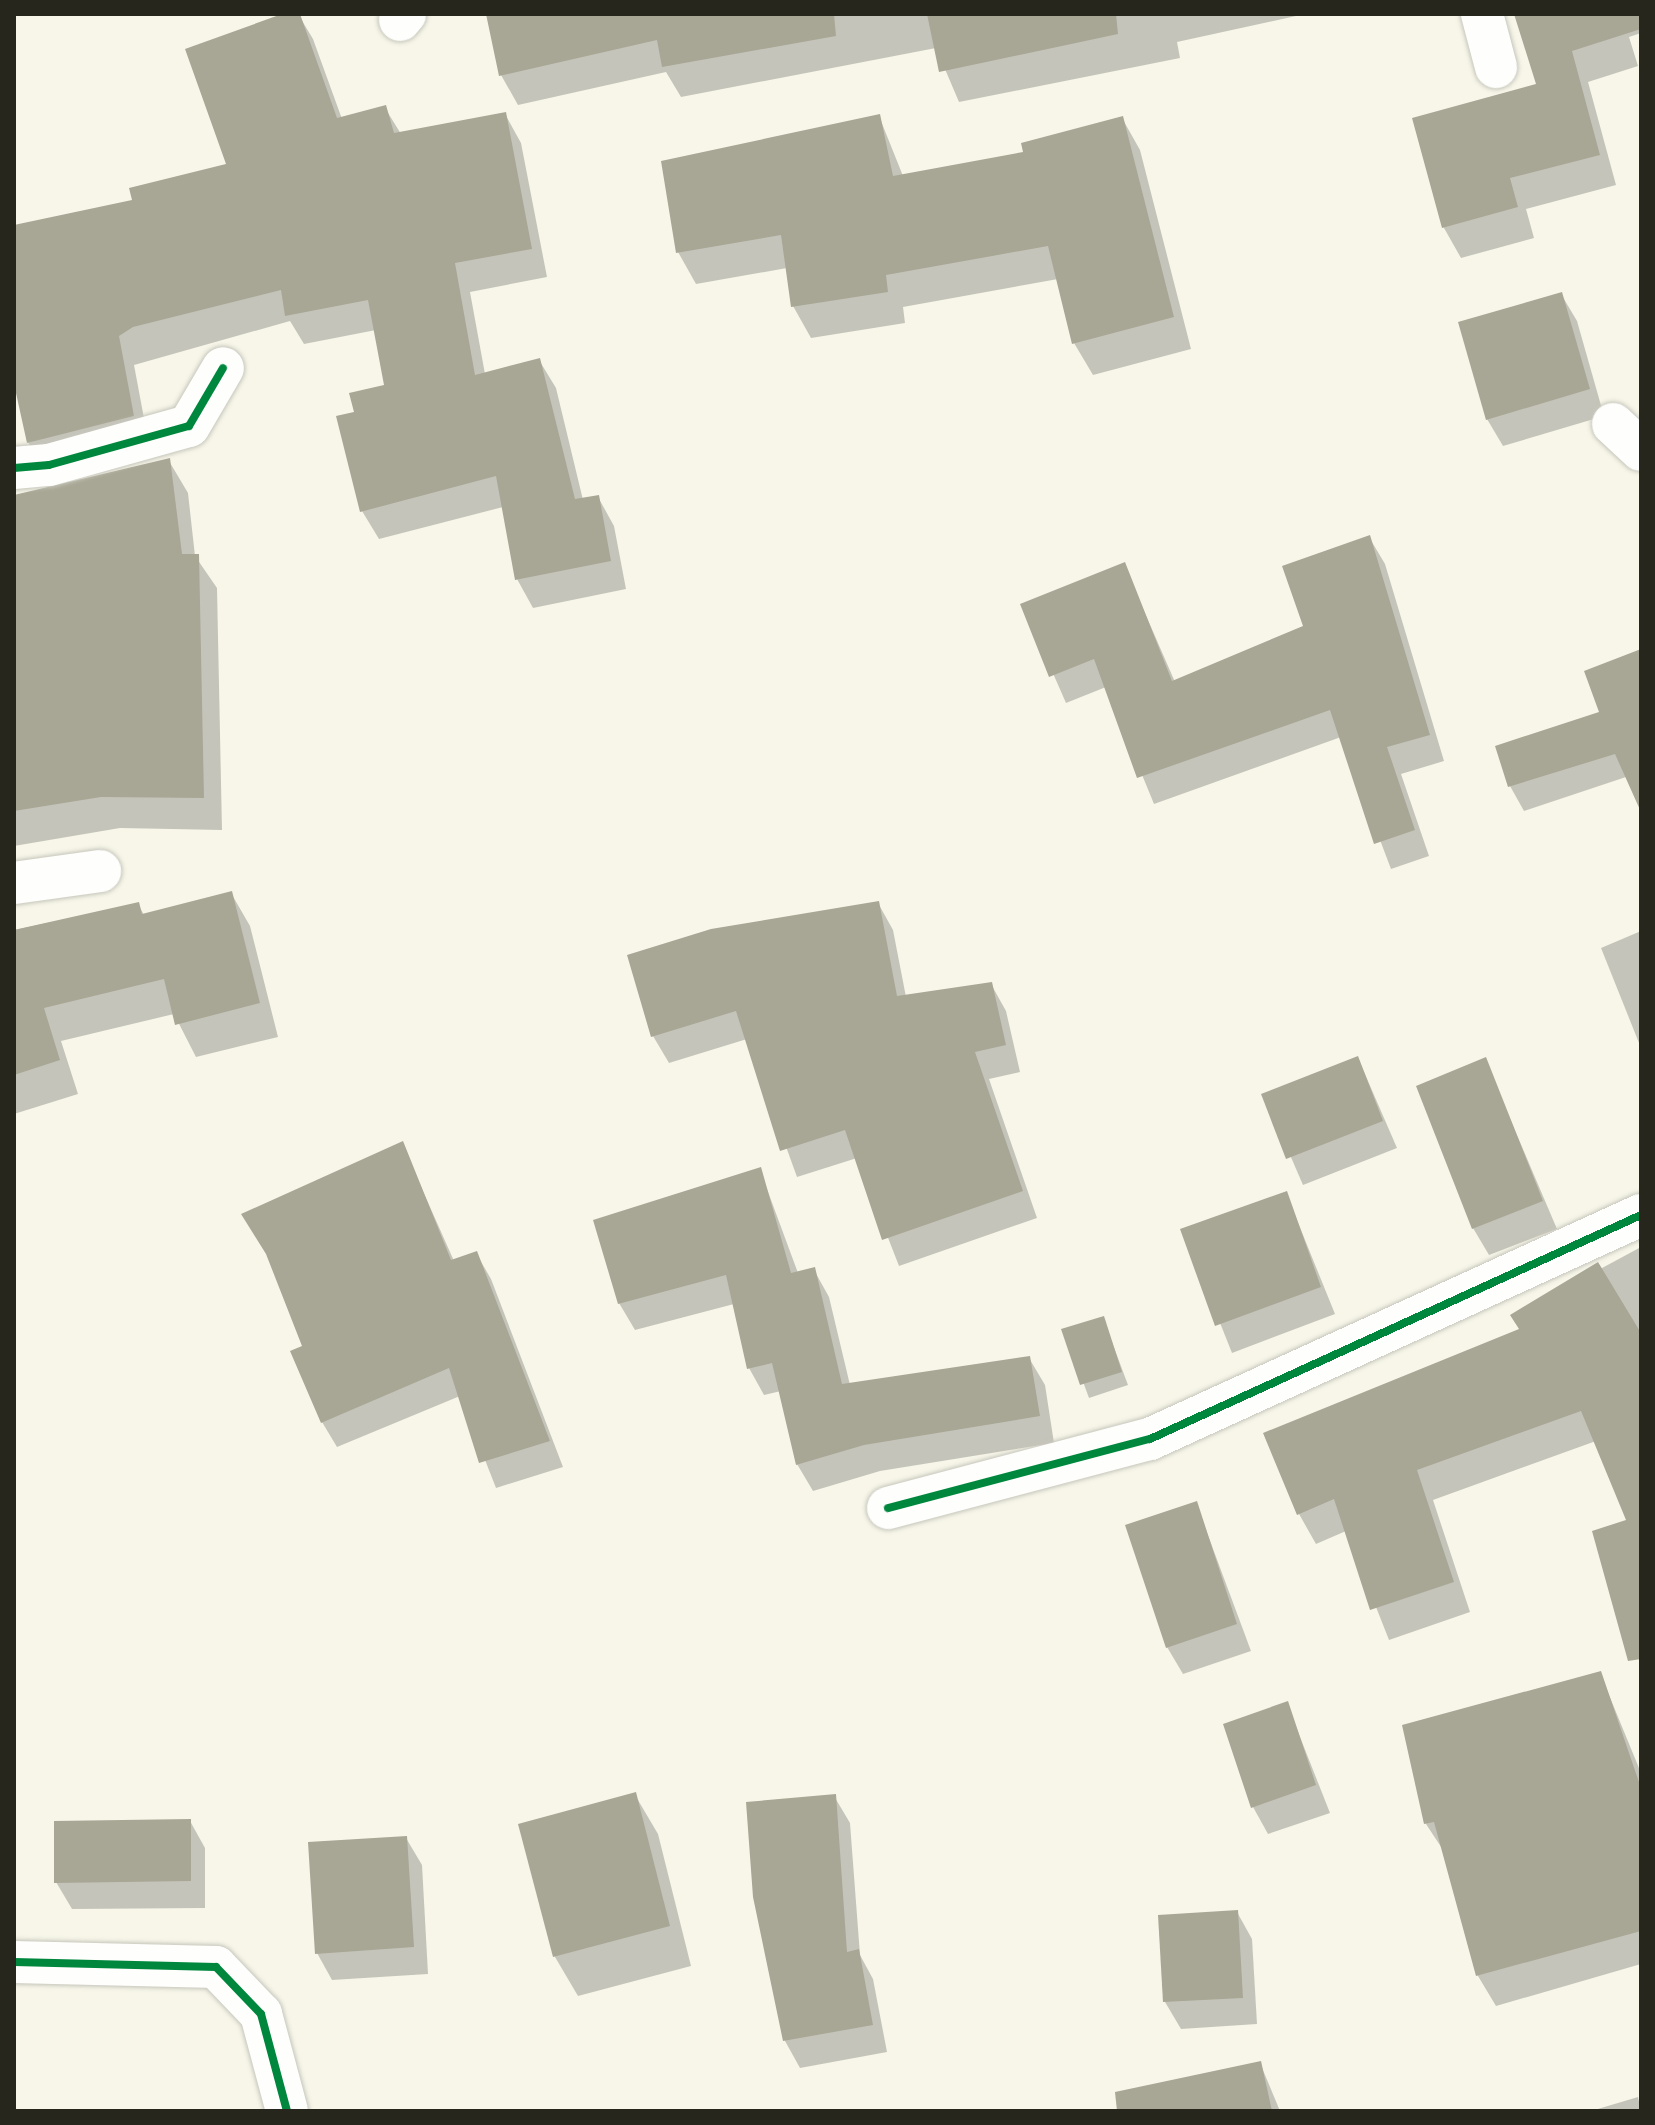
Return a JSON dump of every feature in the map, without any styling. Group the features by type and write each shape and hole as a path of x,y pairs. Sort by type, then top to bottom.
{"street":[{"path":"1482,14 1496,67"},
{"path":"14,468 49,465 189,426 223,368"},
{"path":"14,883 100,871"},
{"path":"888,1508 1150,1439 1641,1215"},
{"path":"14,1962 216,1967 261,2014 287,2111"}],"building":[{"path":"282,14 300,14 337,118 386,105 394,133 506,112 532,249 455,263 475,375 540,358 575,499 599,495 611,561 515,580 496,476 360,512 336,416 354,412 349,393 384,385 368,300 285,316 281,290 133,327 119,336 134,416 27,443 14,384 14,225 132,200 129,188 226,164 185,49"},
{"path":"486,14 834,14 836,36 662,67 657,40 499,76"},
{"path":"927,14 1116,14 1118,34 939,72"},
{"path":"1514,14 1641,14 1641,29 1572,51 1600,155 1510,178 1518,207 1442,228 1412,118 1536,84"},
{"path":"880,114 893,176 1023,152 1021,143 1123,116 1174,317 1072,344 1048,246 886,275 888,292 791,307 781,235 676,253 661,161"},
{"path":"1562,292 1590,389 1486,420 1458,322"},
{"path":"170,458 182,554 199,554 204,798 101,797 14,811 14,495"},
{"path":"1370,535 1430,735 1387,747 1415,830 1374,844 1330,710 1137,778 1094,659 1049,677 1020,604 1125,562 1172,681 1303,626 1282,566"},
{"path":"1641,649 1641,812 1615,754 1508,787 1495,746 1599,712 1584,671"},
{"path":"232,891 260,1003 175,1025 164,979 44,1008 60,1060 14,1075 14,930 139,902 142,914"},
{"path":"879,901 897,996 992,982 1006,1045 975,1052 1023,1191 882,1240 845,1130 780,1151 736,1011 651,1037 627,955 711,929"},
{"path":"1358,1056 1383,1121 1286,1159 1261,1094"},
{"path":"1486,1057 1543,1201 1472,1229 1416,1086"},
{"path":"403,1141 451,1260 477,1251 550,1441 479,1463 449,1368 321,1423 290,1351 302,1346 266,1254 241,1214"},
{"path":"761,1167 791,1273 815,1267 842,1384 1030,1356 1040,1416 864,1445 796,1465 772,1363 747,1369 726,1275 618,1304 593,1220"},
{"path":"1287,1191 1321,1287 1215,1326 1180,1229"},
{"path":"1598,1262 1641,1333 1641,1659 1628,1661 1592,1531 1626,1520 1581,1411 1417,1470 1454,1582 1370,1610 1334,1499 1297,1515 1263,1433 1519,1329 1510,1315"},
{"path":"1104,1316 1122,1372 1080,1385 1061,1329"},
{"path":"1197,1501 1237,1624 1166,1648 1125,1525"},
{"path":"1601,1671 1641,1788 1641,1931 1476,1976 1434,1822 1424,1824 1402,1725"},
{"path":"1288,1701 1316,1785 1251,1808 1223,1724"},
{"path":"636,1792 670,1926 553,1957 518,1824"},
{"path":"836,1794 847,1952 859,1949 873,2025 783,2041 753,1897 746,1802"},
{"path":"191,1819 191,1881 54,1883 54,1821"},
{"path":"407,1836 414,1947 315,1954 308,1842"},
{"path":"1238,1910 1243,1998 1163,2002 1158,1915"},
{"path":"1261,2061 1272,2111 1117,2111 1115,2092"}],"cycle path":[{"path":"14,468 49,465 189,426 223,368"},
{"path":"888,1508 1150,1439 1641,1215"},
{"path":"14,1962 216,1967 261,2014 287,2111"}]}
